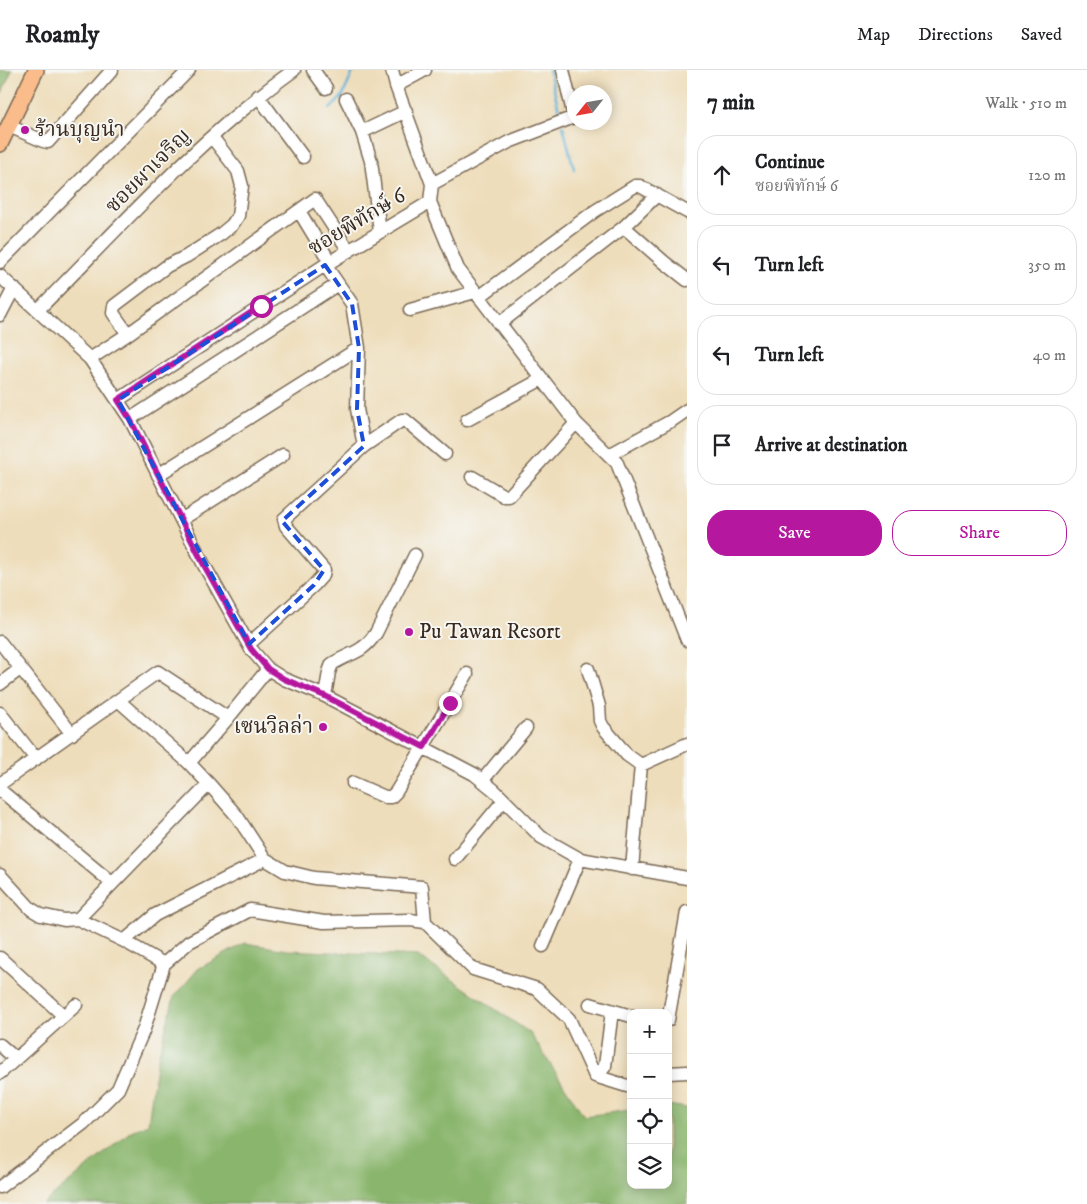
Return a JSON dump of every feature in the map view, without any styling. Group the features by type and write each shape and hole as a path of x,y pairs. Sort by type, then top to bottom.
{"main road":[{"path":"0,144 36,70"}],"street":[{"path":"9,126 48,142 112,70"},
{"path":"0,262 148,114 189,70"},
{"name":"ซอยผาเจริญ","path":"38,310 212,137 258,96 294,70"},
{"path":"313,70 326,88"},
{"path":"392,70 396,86 432,184"},
{"path":"396,86 425,70"},
{"name":"ซอยพิทักษ์ 6","path":"118,400 327,263 430,202 432,184 509,142 574,117 563,70"},
{"path":"258,96 303,157"},
{"path":"346,99 362,132 371,161 380,232"},
{"path":"362,132 406,111"},
{"path":"128,334 113,313 114,306 167,266 188,256 221,234 238,216 242,186 238,171 212,137"},
{"path":"410,310 477,294 629,189 640,186 687,212"},
{"path":"499,324 624,227 657,195"},
{"path":"90,359 128,334 315,199 349,251"},
{"path":"430,202 458,269 576,423 617,463 687,640"},
{"path":"300,211 338,284 352,304 359,348 357,409 364,446"},
{"path":"624,227 687,280"},
{"path":"0,276 90,359 118,400 130,419 181,520 249,644 268,669 284,679 325,696 474,774 504,800 541,838 580,859 687,878"},
{"path":"130,419 338,284"},
{"path":"0,315 14,288"},
{"path":"158,476 359,348"},
{"path":"467,420 542,379"},
{"path":"609,456 687,410"},
{"path":"249,644 323,575 324,570 286,526 284,519 364,446 402,420 406,420 445,454"},
{"path":"472,477 504,496 509,496 576,423"},
{"path":"181,520 283,455"},
{"path":"325,696 332,664 369,644 415,555"},
{"path":"0,642 72,734"},
{"path":"0,684 20,668"},
{"path":"188,763 268,669"},
{"path":"588,669 603,727 627,755 641,765"},
{"path":"0,784 158,672 228,718"},
{"path":"353,783 385,797 391,797 424,747 467,674"},
{"path":"119,701 209,784 237,816 265,858 286,871 314,878 422,887 425,922"},
{"path":"0,713 36,758"},
{"path":"482,781 526,728"},
{"path":"641,765 687,744"},
{"path":"632,869 641,765"},
{"path":"78,919 209,784"},
{"path":"0,790 112,883"},
{"path":"455,859 504,800"},
{"path":"124,941 155,915 265,858"},
{"path":"543,946 580,859"},
{"path":"0,875 31,909 42,915 64,920 78,919 124,941 164,964"},
{"path":"0,1187 84,1123 118,1089 144,1029 164,964 189,942 250,910 324,922 410,920 425,922 472,969 538,989 569,1019 595,1076 627,1086"},
{"path":"670,1009 687,912"},
{"path":"0,958 64,1016"},
{"path":"590,1004 627,1015"},
{"path":"0,1073 76,1005"},
{"path":"594,1074 605,1066 612,1010"},
{"path":"0,1045 16,1059"},
{"path":"672,1073 687,1072"}],"highlighted area":[{"path":"325,265 352,304 359,348 357,409 364,446 282,521 324,570 314,585 249,644 118,400"}],"green space":[{"path":"0,70 12,70 0,97"},
{"path":"245,943 287,950 418,956 530,1033 584,1116 627,1111 627,1189 672,1189 672,1106 687,1108 687,1204 43,1204 131,1131 148,1124 156,1065 174,997 198,969"}],"waterway":[{"path":"330,109 342,97 354,70"},
{"path":"549,70 561,118"},
{"path":"563,126 574,169"}],"place":[{"name":"ร้านบุญนำ","path":"25,130"},
{"name":"Pu Tawan Resort","path":"409,632"},
{"name":"เซนวิลล่า","path":"323,727"}],"route":[{"path":"261,306 118,400 130,419 204,565 251,649 268,669 284,679 325,696 424,747 450,703"}]}
